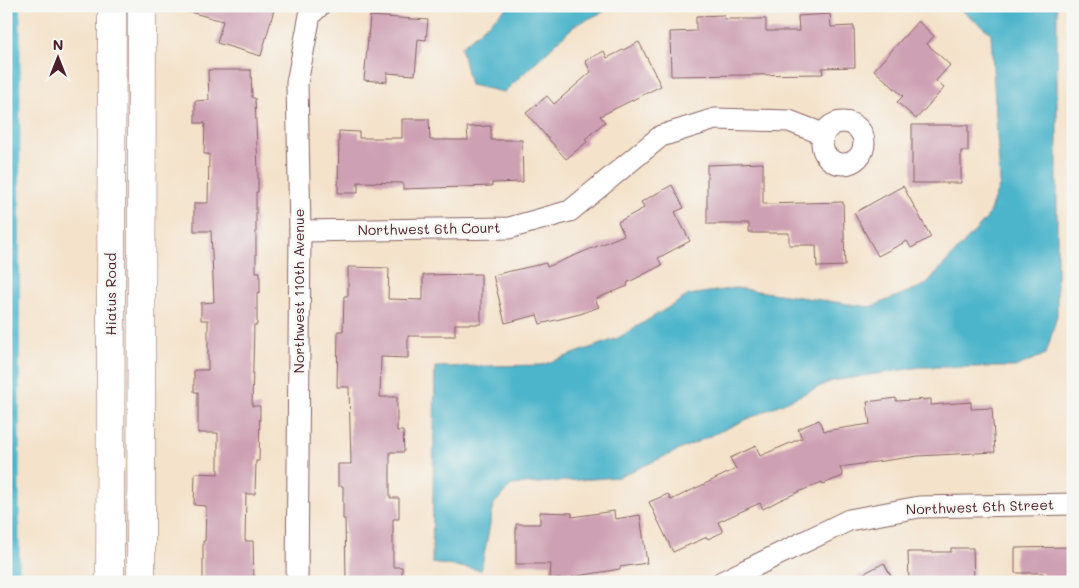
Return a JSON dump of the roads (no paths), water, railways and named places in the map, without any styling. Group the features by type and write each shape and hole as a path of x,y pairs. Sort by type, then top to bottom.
{"main road":[{"name":"Hiatus Road","path":"110,582 112,6"},
{"path":"142,6 142,582"}],"street":[{"name":"Northwest 110th Avenue","path":"297,582 300,231 297,83 310,15 319,6"},
{"name":"Northwest 6th Court","path":"300,231 510,228 570,211 662,136 715,119 789,121 824,134"},
{"name":"Northwest 6th Street","path":"722,582 849,520 919,507 1073,504"}],"water":[{"path":"509,6 616,6 575,25 504,92 470,85 461,47"},
{"path":"956,6 1057,6 1057,316 1046,354 1015,367 920,367 832,381 619,477 511,485 494,504 481,570 432,563 435,367 542,365 618,338 689,295 736,288 870,307 925,285 987,218 1000,184 991,33"}],"waterway":[{"path":"10,582 11,6"}]}
